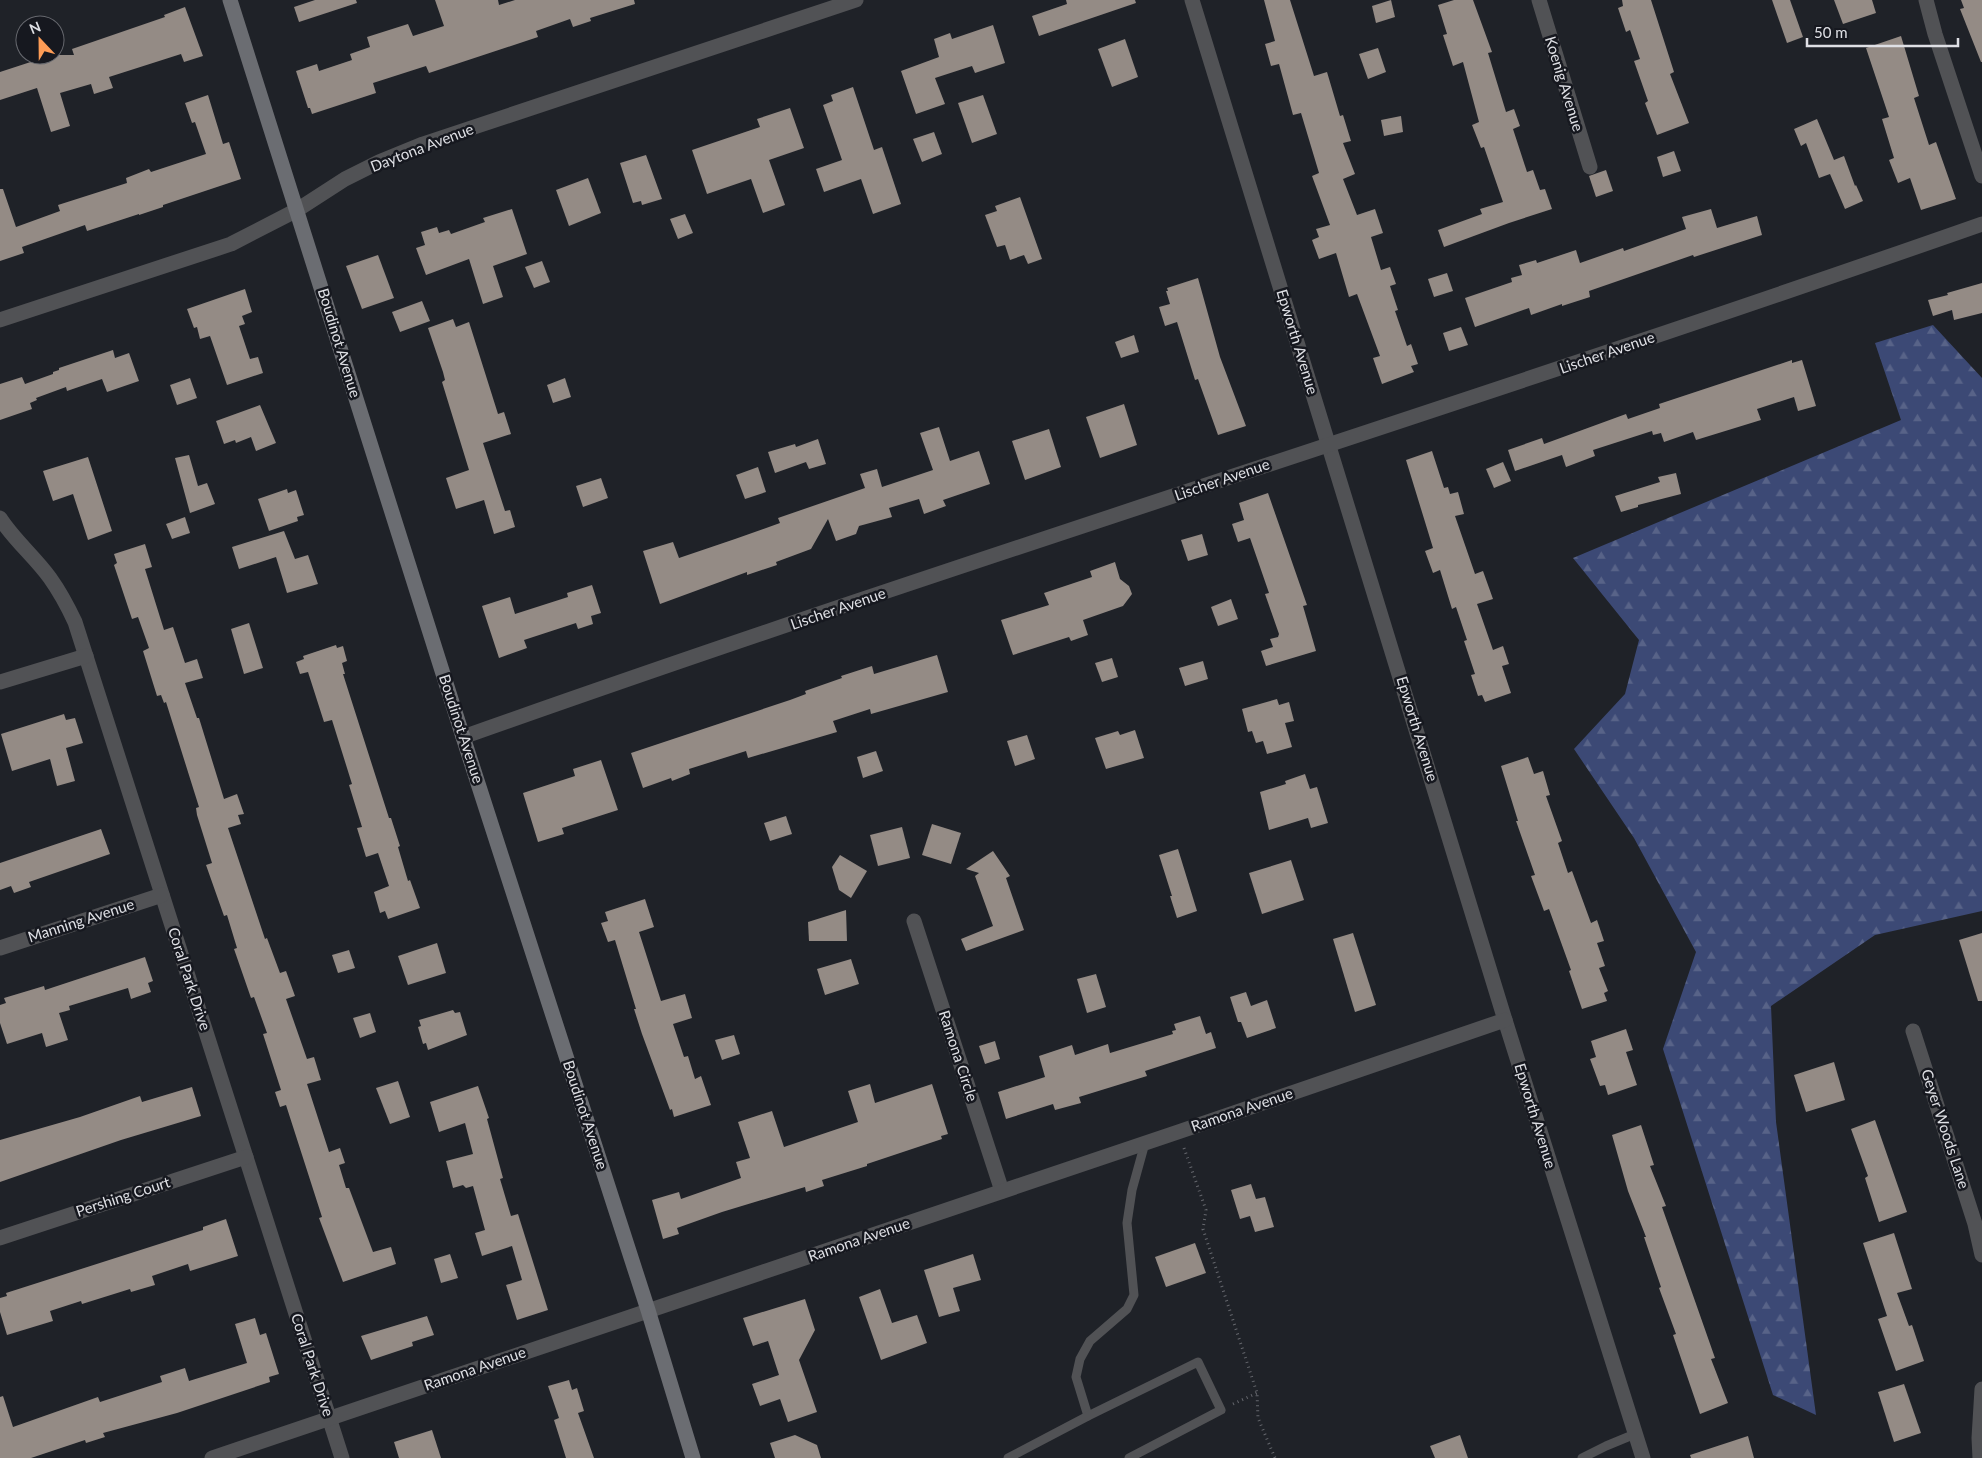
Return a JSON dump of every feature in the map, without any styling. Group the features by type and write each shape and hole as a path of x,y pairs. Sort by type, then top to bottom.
{"street":[{"name":"Boudinot Avenue","path":"230,0 463,737 648,1310 693,1458"},
{"name":"Daytona Avenue","path":"0,320 231,244 297,210 345,179 379,162 423,144 856,0"},
{"name":"Epworth Avenue","path":"1192,0 1505,1020 1643,1458"},
{"name":"Koenig Avenue","path":"1539,0 1590,167"},
{"path":"1926,0 1935,34 1982,176"},
{"name":"Lischer Avenue","path":"463,737 674,662 1739,309 1982,224"},
{"name":"Coral Park Drive","path":"0,518 7,529 49,577 64,599 75,622 342,1458"},
{"path":"0,682 86,656"},
{"name":"Manning Avenue","path":"0,948 162,894"},
{"name":"Ramona Circle","path":"914,921 1002,1191"},
{"name":"Ramona Avenue","path":"212,1458 1505,1020"},
{"name":"Geyer Woods Lane","path":"1914,1031 1975,1224 1982,1255"},
{"name":"Pershing Court","path":"0,1238 246,1156"},
{"path":"1980,1458 1978,1438 1982,1389"}],"lane":[{"path":"1088,1416 1076,1377 1080,1360 1090,1341 1127,1308 1134,1294 1127,1223 1132,1190 1145,1143"},
{"path":"1008,1458 1198,1362 1221,1410 1129,1458"},
{"path":"1582,1458 1635,1434"}],"path":[{"path":"1178,1132 1206,1210 1203,1229 1257,1393 1258,1418 1275,1458"},
{"path":"1221,1410 1257,1393"}],"green space":[{"path":"1933,325 1982,378 1982,911 1875,935 1771,1006 1776,1122 1816,1415 1773,1395 1663,1049 1696,952 1634,838 1574,749 1625,694 1639,640 1573,558 1901,420 1875,343"}],"building":[{"path":"315,0 356,0 357,3 299,22 294,7"},
{"path":"435,0 498,0 499,5 515,0 634,0 635,4 590,18 591,21 573,27 570,19 536,31 538,37 429,73 426,66 373,83 376,93 312,114 310,108 308,108 296,71 317,64 319,71 352,60 350,54 370,47 367,37 408,24 413,36 444,26"},
{"path":"1066,0 1135,0 1136,3 1039,36 1032,16 1067,4"},
{"path":"1264,0 1290,0 1314,76 1327,72 1340,116 1343,115 1351,141 1343,143 1355,174 1343,179 1357,215 1375,209 1383,233 1371,237 1381,270 1390,267 1396,284 1390,286 1398,310 1395,311 1407,346 1411,344 1418,364 1411,366 1414,372 1382,384 1373,358 1380,356 1357,294 1349,297 1336,253 1319,259 1312,240 1319,237 1316,229 1330,225 1312,176 1319,173 1301,113 1293,115 1279,64 1271,66 1265,44 1275,41"},
{"path":"1391,0 1395,17 1376,23 1372,6"},
{"path":"1454,0 1473,0 1492,52 1488,53 1506,112 1514,109 1520,126 1513,129 1527,172 1533,170 1540,190 1545,189 1552,209 1444,247 1438,230 1482,214 1480,209 1503,202 1484,147 1481,148 1472,125 1479,122 1463,62 1453,66 1443,35 1447,34 1438,5"},
{"path":"1622,0 1651,0 1674,72 1670,74 1689,123 1657,135 1645,103 1648,101 1634,61 1640,59 1630,30 1626,32 1618,8 1623,6"},
{"path":"1772,0 1790,0 1803,37 1787,43"},
{"path":"1834,0 1872,0 1876,13 1843,24"},
{"path":"1961,0 1982,0 1982,62 1960,9 1964,8"},
{"path":"185,7 203,56 184,62 181,54 109,77 113,88 94,94 91,84 60,93 70,126 51,132 37,88 0,100 0,72 21,65 65,65 65,55 74,55 72,49 165,17 164,15"},
{"path":"993,25 1005,63 975,73 972,66 935,78 945,104 916,114 901,71 939,57 934,39 950,33 952,39"},
{"path":"1901,36 1919,96 1914,98 1929,145 1936,142 1956,199 1921,210 1910,178 1898,183 1889,160 1894,158 1882,119 1889,117 1866,48"},
{"path":"1125,39 1138,77 1112,87 1098,49"},
{"path":"1378,48 1386,72 1368,79 1359,54"},
{"path":"853,87 874,150 882,147 901,204 873,214 861,179 824,192 816,169 842,160 823,105 833,101 831,95"},
{"path":"208,95 223,144 229,142 241,179 163,205 163,207 87,231 85,225 22,247 24,253 0,261 0,189 3,189 16,227 60,211 58,205 127,183 126,178 149,169 151,172 206,154 195,122 192,123 185,103"},
{"path":"983,95 997,134 972,143 958,103"},
{"path":"790,108 804,148 769,160 785,205 763,213 751,179 707,194 692,150 760,127 757,119"},
{"path":"1401,116 1403,132 1384,136 1381,120"},
{"path":"1817,119 1834,160 1844,156 1855,186 1863,201 1845,209 1830,174 1819,178 1806,143 1801,146 1794,129"},
{"path":"934,132 942,154 922,162 913,139"},
{"path":"1674,151 1681,171 1663,177 1657,157"},
{"path":"646,155 662,199 642,205 641,201 633,203 620,163"},
{"path":"1606,170 1613,191 1596,197 1589,176"},
{"path":"588,178 601,213 569,226 556,190"},
{"path":"1020,197 1042,259 1028,264 1024,255 1010,260 1005,245 997,247 985,215 997,211 995,206"},
{"path":"512,209 527,254 493,266 503,297 483,304 469,259 426,275 416,248 425,245 421,232 437,227 439,233 449,230 451,234 485,222 483,218"},
{"path":"1711,209 1717,228 1757,216 1762,235 1694,257 1693,255 1589,291 1590,297 1562,306 1562,304 1531,315 1529,308 1475,327 1465,298 1512,282 1511,278 1522,275 1519,265 1536,260 1537,263 1576,250 1580,263 1623,248 1624,251 1686,229 1682,217"},
{"path":"685,214 693,233 678,239 670,219"},
{"path":"378,255 394,298 362,309 346,266"},
{"path":"542,261 550,282 534,288 525,267"},
{"path":"1447,273 1453,291 1434,297 1428,279"},
{"path":"1198,278 1220,357 1246,426 1218,435 1198,379 1195,380 1177,322 1165,326 1159,307 1170,304 1166,291 1168,291 1167,288"},
{"path":"1982,283 1982,313 1954,320 1952,310 1933,316 1928,300"},
{"path":"245,289 252,312 242,316 245,324 239,326 250,359 258,357 263,373 227,385 210,336 200,339 197,327 194,328 187,309"},
{"path":"422,301 430,321 400,332 392,312"},
{"path":"453,319 456,327 469,322 498,414 504,412 511,434 483,443 505,511 510,510 515,527 494,534 484,500 456,509 446,478 469,470 442,382 445,380 443,372 428,328"},
{"path":"1461,327 1468,345 1449,351 1443,333"},
{"path":"1134,335 1139,352 1121,358 1115,342"},
{"path":"113,350 115,358 129,353 139,381 107,392 102,379 67,391 66,387 36,398 37,400 30,403 32,409 0,420 0,384 22,377 25,384 53,374 59,368"},
{"path":"1792,360 1792,363 1802,360 1816,406 1798,411 1794,397 1757,409 1761,420 1696,440 1693,432 1664,442 1661,433 1653,435 1652,431 1593,450 1595,456 1566,467 1562,455 1515,471 1508,450 1542,438 1544,444 1626,414 1628,419 1660,408 1659,404"},
{"path":"190,378 197,398 177,405 170,385"},
{"path":"565,378 571,397 553,403 547,385"},
{"path":"1124,404 1137,445 1100,458 1086,417"},
{"path":"260,405 276,443 256,451 251,437 236,443 235,440 224,444 216,421"},
{"path":"939,427 950,461 979,451 990,484 943,500 946,506 924,514 919,499 889,508 892,517 859,526 856,534 836,541 828,519 811,549 776,562 777,565 747,575 747,572 660,604 643,551 673,542 679,558 780,523 778,518 865,488 860,474 877,469 882,487 933,470 920,433"},
{"path":"1049,429 1061,467 1025,480 1012,441"},
{"path":"818,439 826,464 809,469 806,462 775,473 768,452 795,444 796,447"},
{"path":"1432,451 1444,488 1448,487 1450,494 1458,492 1464,514 1455,516 1475,574 1483,571 1493,599 1477,604 1493,650 1503,646 1509,664 1502,666 1511,693 1485,702 1482,695 1478,696 1471,675 1475,674 1464,641 1467,640 1456,607 1452,609 1440,570 1433,573 1425,551 1433,548 1406,460"},
{"path":"189,455 198,486 207,483 215,504 190,513 175,458"},
{"path":"88,457 112,531 88,540 73,494 53,501 43,471"},
{"path":"1503,462 1511,481 1494,488 1486,469"},
{"path":"758,467 766,492 745,499 736,475"},
{"path":"1676,473 1681,494 1638,505 1638,507 1621,512 1615,496 1660,482 1658,477"},
{"path":"601,478 608,498 583,507 576,486"},
{"path":"287,489 288,493 296,490 304,515 297,517 298,521 269,531 258,499"},
{"path":"1268,493 1307,605 1303,606 1316,651 1266,666 1261,651 1273,647 1270,639 1278,637 1279,634 1265,594 1269,593 1250,538 1238,542 1232,524 1244,520 1239,503"},
{"path":"185,517 190,533 172,539 166,524"},
{"path":"284,531 295,559 308,555 318,584 287,593 276,557 239,569 232,547"},
{"path":"1202,534 1208,555 1188,561 1181,540"},
{"path":"145,544 152,567 145,569 164,630 173,627 185,663 197,659 203,678 185,683 197,718 199,718 224,799 237,794 244,814 238,815 241,824 228,828 265,939 267,938 280,973 286,971 295,996 286,999 307,1059 314,1057 321,1080 307,1084 329,1152 340,1148 345,1163 339,1165 346,1188 349,1188 373,1252 391,1247 396,1264 343,1282 319,1218 322,1217 286,1105 280,1107 275,1092 281,1090 263,1034 267,1033 254,997 251,998 234,949 237,948 227,915 224,916 206,865 212,863 197,815 196,808 199,807 166,702 164,703 161,695 157,696 143,651 149,648 138,617 132,619 114,565 117,563 114,554"},
{"path":"1115,562 1120,579 1129,586 1132,594 1123,606 1083,620 1088,635 1071,641 1069,637 1013,655 1001,620 1049,605 1044,593 1092,577 1090,571"},
{"path":"592,585 601,613 591,616 593,624 578,629 576,623 524,640 527,648 499,658 482,606 510,597 515,614 568,597 567,593"},
{"path":"1231,599 1238,619 1218,626 1211,607"},
{"path":"249,623 263,668 244,674 231,629"},
{"path":"336,645 337,648 343,646 347,661 342,663 345,674 343,674 389,818 391,818 400,846 398,847 408,881 410,880 420,908 388,919 385,911 380,913 374,892 389,886 378,853 366,857 357,828 362,827 349,785 352,784 332,720 324,722 308,672 300,674 296,662 304,659 303,656"},
{"path":"937,655 948,692 871,714 870,709 833,721 837,732 748,758 746,751 689,769 690,774 672,781 671,778 643,788 631,753 790,700 806,694 805,691 842,678 841,676 872,666 874,674"},
{"path":"1112,658 1118,677 1102,682 1095,663"},
{"path":"1203,661 1208,679 1185,686 1179,668"},
{"path":"1277,699 1279,705 1289,702 1294,721 1285,723 1292,747 1267,754 1263,741 1256,743 1252,731 1248,732 1242,709"},
{"path":"64,714 66,720 75,718 83,743 66,748 75,781 57,786 50,759 12,771 1,734"},
{"path":"1135,730 1144,758 1106,769 1095,738 1118,731 1120,735"},
{"path":"1027,735 1035,759 1015,766 1007,741"},
{"path":"876,751 883,771 863,778 857,757"},
{"path":"1528,757 1534,774 1543,771 1550,795 1546,796 1562,841 1558,843 1568,873 1572,871 1591,923 1597,920 1604,941 1597,943 1605,966 1599,968 1608,991 1604,993 1607,1001 1582,1009 1569,971 1571,970 1549,909 1544,911 1531,876 1535,875 1516,821 1518,821 1501,766"},
{"path":"601,760 618,810 562,828 564,834 538,842 523,793 575,776 573,769"},
{"path":"1305,774 1310,789 1317,787 1328,823 1311,828 1308,818 1269,830 1260,792 1286,784 1285,781"},
{"path":"786,816 792,834 770,841 764,823"},
{"path":"932,824 961,833 951,864 922,855"},
{"path":"902,827 910,858 878,866 870,835"},
{"path":"101,829 110,854 29,882 31,887 14,893 11,886 0,890 0,863"},
{"path":"1178,849 1197,911 1177,918 1159,855"},
{"path":"993,851 1010,876 1006,878 1024,930 966,951 961,939 993,926 975,876 979,873 966,869"},
{"path":"840,855 867,871 851,898 839,890 832,867"},
{"path":"1291,860 1304,900 1262,914 1249,873"},
{"path":"645,899 654,927 639,932 661,1001 685,994 692,1018 673,1024 684,1057 688,1056 695,1079 701,1076 711,1105 674,1117 642,1034 615,940 608,942 601,923 608,921 605,912"},
{"path":"846,910 847,941 809,941 808,922"},
{"path":"1353,933 1376,1005 1355,1012 1333,939"},
{"path":"1982,933 1982,1001 1978,1001 1959,940"},
{"path":"437,943 446,973 408,985 398,956"},
{"path":"349,950 355,968 338,973 332,955"},
{"path":"145,957 153,981 148,983 151,992 131,999 128,988 69,1006 70,1010 59,1013 68,1040 46,1047 42,1033 7,1044 0,1023 0,1005 6,1003 4,998 44,986 45,990"},
{"path":"851,959 859,984 825,995 817,969"},
{"path":"1096,974 1106,1007 1087,1013 1077,979"},
{"path":"1246,992 1251,1006 1267,1000 1276,1028 1247,1038 1241,1022 1238,1022 1230,997"},
{"path":"453,1010 455,1013 460,1012 467,1035 428,1050 426,1043 423,1044 418,1027 421,1026 419,1020"},
{"path":"370,1013 376,1032 360,1038 353,1018"},
{"path":"1200,1016 1206,1034 1211,1032 1216,1048 1145,1071 1147,1076 1079,1097 1081,1103 1055,1110 1053,1104 1006,1119 998,1092 1045,1077 1039,1056 1072,1045 1075,1055 1108,1044 1110,1053 1173,1034 1172,1031 1176,1030 1174,1024"},
{"path":"1626,1029 1633,1050 1626,1052 1637,1085 1608,1095 1605,1085 1600,1086 1590,1059 1596,1057 1591,1041"},
{"path":"734,1035 740,1054 722,1060 715,1040"},
{"path":"995,1041 1000,1059 985,1064 979,1046"},
{"path":"1834,1062 1845,1100 1806,1112 1794,1075"},
{"path":"398,1081 410,1117 390,1124 376,1088"},
{"path":"870,1084 875,1103 932,1084 948,1134 941,1136 942,1139 822,1180 824,1186 806,1192 805,1187 722,1212 677,1228 679,1234 663,1239 652,1200 679,1192 681,1199 741,1178 736,1162 750,1158 738,1122 772,1111 784,1147 858,1122 848,1091"},
{"path":"478,1086 489,1118 487,1119 503,1178 500,1179 511,1216 518,1214 548,1310 517,1320 506,1285 522,1280 512,1246 482,1256 475,1233 485,1230 473,1186 466,1188 463,1185 453,1188 446,1161 473,1154 465,1123 439,1132 430,1102"},
{"path":"192,1087 201,1116 121,1140 0,1182 0,1140 80,1117 140,1096 142,1102"},
{"path":"1875,1120 1907,1212 1879,1222 1865,1178 1868,1176 1851,1129"},
{"path":"1641,1125 1654,1165 1650,1166 1666,1206 1662,1207 1715,1358 1711,1359 1728,1403 1700,1414 1673,1335 1676,1334 1659,1288 1661,1287 1644,1237 1646,1237 1628,1191 1612,1135"},
{"path":"1251,1184 1256,1199 1265,1197 1274,1227 1255,1232 1250,1216 1240,1219 1231,1190"},
{"path":"226,1219 238,1256 190,1271 188,1264 152,1276 155,1285 131,1292 130,1289 82,1304 81,1301 50,1311 53,1321 7,1335 0,1312 0,1298 7,1296 6,1293 203,1230 203,1227"},
{"path":"1894,1233 1912,1289 1897,1293 1909,1326 1912,1325 1924,1361 1896,1371 1878,1319 1887,1316 1863,1243"},
{"path":"1195,1243 1206,1273 1166,1287 1155,1257"},
{"path":"450,1254 458,1278 441,1283 434,1259"},
{"path":"973,1254 981,1280 953,1288 960,1311 939,1317 924,1270"},
{"path":"880,1289 892,1323 917,1315 927,1343 881,1360 859,1297"},
{"path":"805,1299 815,1330 799,1360 817,1412 788,1422 780,1399 760,1406 752,1384 779,1375 768,1341 753,1346 743,1318"},
{"path":"427,1316 434,1335 412,1342 413,1346 371,1360 361,1336"},
{"path":"255,1318 260,1335 266,1333 279,1374 269,1377 270,1382 177,1413 103,1433 105,1437 86,1443 85,1440 31,1458 0,1458 0,1397 3,1396 13,1427 98,1397 100,1402 162,1382 160,1376 185,1368 189,1381 247,1363 235,1324"},
{"path":"569,1380 572,1390 577,1388 584,1411 578,1413 594,1458 566,1458 554,1420 559,1418 548,1386"},
{"path":"1904,1384 1921,1433 1894,1442 1878,1392"},
{"path":"432,1430 441,1458 399,1458 394,1442"},
{"path":"795,1435 817,1445 821,1458 775,1458 770,1443"},
{"path":"1460,1435 1468,1458 1435,1458 1430,1446"},
{"path":"1748,1436 1754,1458 1691,1458 1690,1455"}]}
